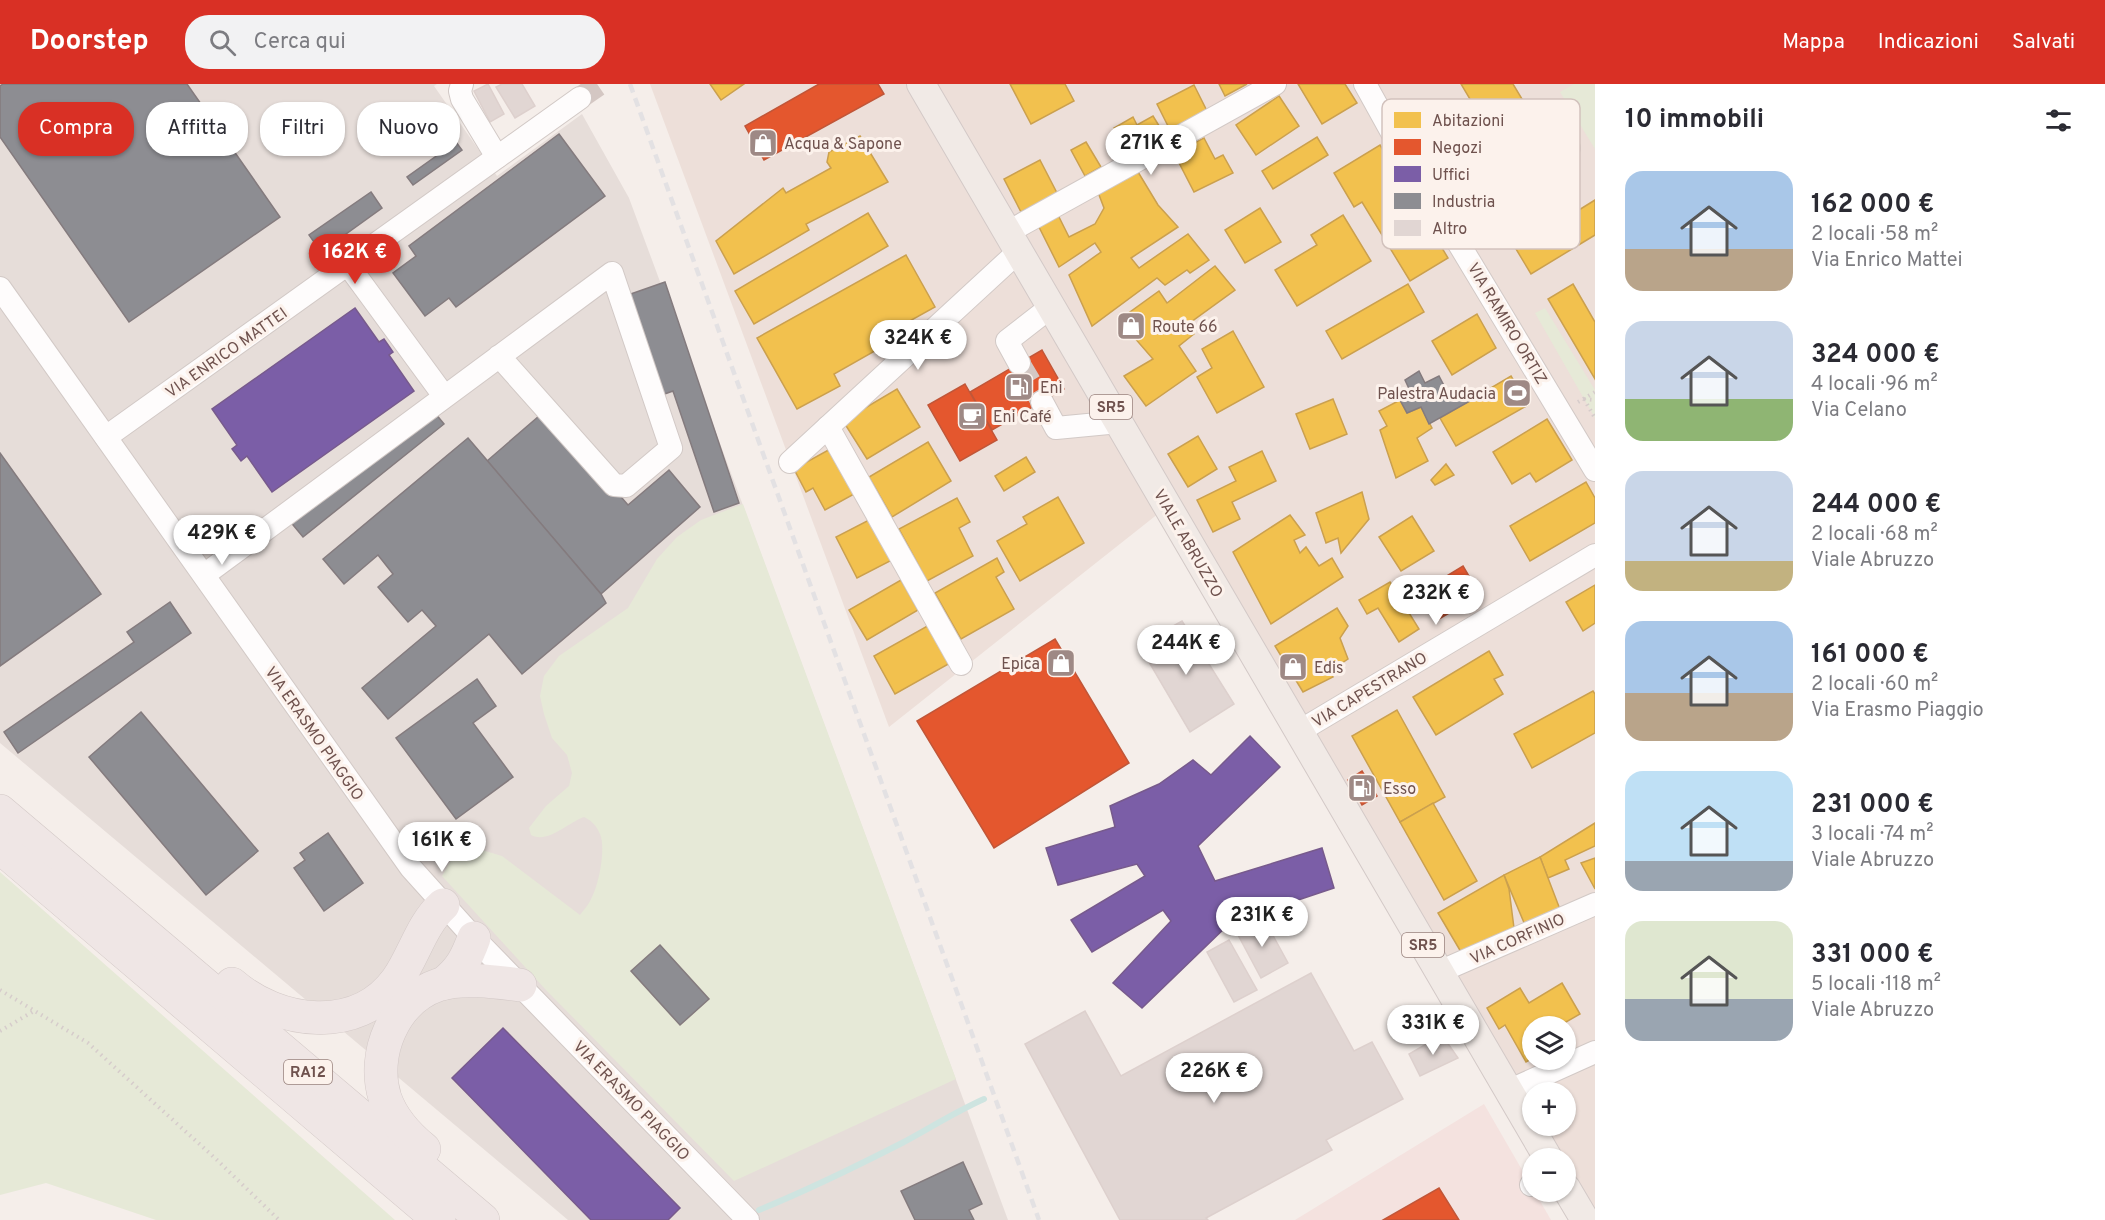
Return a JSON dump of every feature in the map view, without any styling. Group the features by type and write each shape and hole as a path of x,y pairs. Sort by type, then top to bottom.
{"highway":[{"name":"RA12","path":"0,811 483,1220"},
{"name":"RA12","path":"0,847 439,1220"},
{"path":"134,925 163,925 236,988 264,1006 296,1017 322,1018 337,1016 364,1007 388,990 404,969 425,928 443,905"},
{"path":"444,983 461,967 474,938"},
{"path":"497,1220 492,1206 416,1142 402,1127 391,1111 383,1086 382,1053 386,1037 394,1022 410,1001 424,991 444,983 487,981 520,986"}],"main road":[{"name":"VIALE ABRUZZO","path":"926,86 1013,241 1298,732 1508,1090 1522,1109"},
{"path":"1574,1202 1585,1220"}],"street":[{"path":"462,84 460,91 462,99 497,157"},
{"path":"790,462 828,427 1013,241 1275,84"},
{"name":"VIA RAMIRO ORTIZ","path":"1365,84 1382,115"},
{"name":"VIA ENRICO MATTEI","path":"106,437 580,98"},
{"name":"VIA RAMIRO ORTIZ","path":"1464,249 1595,470"},
{"path":"348,265 444,396"},
{"path":"204,575 444,396 612,273 671,448 626,486 614,484 499,356"},
{"name":"VIA ERASMO PIAGGIO","path":"0,288 401,855 474,938 748,1220"},
{"path":"1019,363 1006,341 1052,306"},
{"path":"1042,402 1056,428 1119,422"},
{"path":"828,427 961,664"},
{"name":"VIA CAPESTRANO","path":"1298,732 1595,555"},
{"name":"VIA CORFINIO","path":"1439,972 1595,904"},
{"path":"1508,1090 1595,1052"}],"path":[{"path":"1595,400 1584,399 1595,418"},
{"path":"0,990 88,1043 217,1160 279,1220"},
{"path":"0,1031 34,1011"}],"shaded area":[{"path":"0,84 437,84 434,86 445,102 357,102 357,156 460,156 460,123 497,176 582,114 629,198 1008,1220 568,1220 0,743"},
{"path":"650,84 1595,84 1595,1211 1576,1179 1576,1148 1558,1148 1551,1136 1576,1136 1576,1082 1522,1082 1522,1086 1178,498 889,727"},
{"path":"1484,1104 1522,1170 1522,1202 1541,1202 1551,1220 1295,1220"}],"green space":[{"path":"1574,84 1595,84 1595,149 1580,125 1580,99 1564,99 1560,92"},
{"path":"1545,308 1595,390 1595,418 1535,313"},
{"path":"743,504 956,1079 734,1181 546,990 442,876 453,857 475,848 502,856 580,915 586,907 597,885 601,867 602,840 595,826 584,817 544,837 531,835 529,828 546,806 569,786 572,773 567,755 552,738 544,714 540,696 544,676 559,656 628,608 657,559 677,537 701,520","holes":["659,945 709,999 681,1025 631,971"]},
{"path":"0,872 395,1220 156,1220 46,1183 0,1195"}],"building: Abitazioni":[{"path":"710,84 744,84 721,100"},
{"path":"1010,84 1065,84 1074,101 1031,124"},
{"path":"1219,84 1247,84 1225,96"},
{"path":"1298,84 1345,84 1357,103 1322,124"},
{"path":"1461,84 1513,84 1522,99 1470,99"},
{"path":"1194,85 1207,111 1170,130 1157,104"},
{"path":"1279,96 1299,126 1256,155 1236,125"},
{"path":"1153,116 1161,129 1126,149 1114,128 1133,117 1137,125"},
{"path":"860,136 888,182 806,224 809,230 734,274 716,241 783,188 786,193 831,168 827,162 829,152"},
{"path":"1317,137 1328,155 1273,189 1262,171"},
{"path":"1204,138 1215,159 1223,155 1233,173 1194,192 1174,153"},
{"path":"1086,142 1101,167 1085,176 1071,150"},
{"path":"1380,145 1382,148 1382,235 1362,202 1354,207 1334,173"},
{"path":"1040,160 1057,193 1021,212 1004,179"},
{"path":"1135,167 1158,205 1178,227 1131,258 1139,268 1188,234 1209,260 1190,273 1187,270 1165,285 1157,278 1092,326 1069,275 1101,252 1095,243 1059,267 1037,223 1057,213 1069,237 1095,224 1104,208 1096,187"},
{"path":"1595,200 1595,235 1580,244 1580,209"},
{"path":"1260,208 1281,242 1245,263 1225,230"},
{"path":"868,213 888,246 754,324 735,291"},
{"path":"1343,215 1371,261 1297,306 1275,270 1317,245 1311,235"},
{"path":"1391,249 1443,249 1448,258 1410,281"},
{"path":"1516,249 1572,249 1531,274"},
{"path":"906,255 935,307 906,323 910,331 834,374 840,386 797,409 757,338"},
{"path":"1215,266 1235,290 1187,325 1194,334 1179,346 1196,371 1146,406 1124,376 1153,359 1119,320 1159,291 1167,303"},
{"path":"1408,284 1424,312 1342,359 1326,331"},
{"path":"1573,284 1595,322 1595,379 1548,299"},
{"path":"1477,314 1496,348 1452,375 1432,341"},
{"path":"1233,331 1264,387 1217,413 1197,377 1212,368 1202,349"},
{"path":"1511,376 1528,405 1456,446 1440,418"},
{"path":"897,389 920,427 867,459 843,421"},
{"path":"1333,399 1347,434 1310,449 1296,414"},
{"path":"1400,400 1407,413 1421,407 1432,428 1417,438 1428,461 1396,478 1380,430 1387,426 1379,411"},
{"path":"1547,419 1572,460 1536,482 1530,473 1512,484 1493,452"},
{"path":"1198,436 1217,469 1188,487 1168,454"},
{"path":"928,442 951,481 892,517 869,477"},
{"path":"832,448 856,493 825,510 813,488 806,492 794,469"},
{"path":"1262,451 1276,481 1232,502 1240,519 1213,532 1197,500 1236,481 1229,467"},
{"path":"1026,457 1035,472 1004,491 995,476"},
{"path":"1446,464 1454,475 1435,485 1431,480"},
{"path":"1586,482 1595,498 1595,523 1530,561 1510,526"},
{"path":"1362,492 1369,519 1341,553 1338,538 1326,543 1316,513"},
{"path":"1058,497 1084,543 1020,581 997,541 1027,524 1023,517"},
{"path":"957,498 970,522 959,528 973,556 927,581 899,529"},
{"path":"1290,515 1305,535 1294,540 1300,553 1306,547 1319,566 1332,558 1343,577 1271,624 1233,552"},
{"path":"1412,516 1434,551 1401,571 1379,537"},
{"path":"871,519 892,560 857,578 836,537"},
{"path":"997,558 1004,572 996,577 1014,609 961,639 935,593"},
{"path":"901,580 918,610 867,640 849,610"},
{"path":"1390,582 1419,629 1399,642 1378,608 1367,614 1359,600"},
{"path":"1595,585 1595,623 1583,631 1566,602"},
{"path":"1337,608 1348,626 1340,638 1348,659 1330,671 1333,677 1303,692 1275,646"},
{"path":"931,624 952,662 895,694 874,656"},
{"path":"1489,651 1503,675 1494,679 1503,694 1436,735 1413,697"},
{"path":"1593,691 1595,694 1595,733 1532,768 1514,734"},
{"path":"1397,710 1445,797 1400,822 1352,736"},
{"path":"1433,803 1477,881 1444,900 1400,822"},
{"path":"1595,823 1595,846 1565,860 1569,869 1548,878 1540,857"},
{"path":"1540,857 1561,912 1525,925 1504,875"},
{"path":"1595,858 1595,889 1581,863"},
{"path":"1504,875 1509,889 1514,928 1461,952 1438,913"},
{"path":"1562,983 1580,1014 1576,1016 1522,1016 1522,1055 1505,1025 1499,1029 1487,1008 1520,988 1529,1003"}],"building: Negozi":[{"path":"819,84 878,84 884,94 764,160 745,126"},
{"path":"1042,350 1064,389 992,430 970,392"},
{"path":"965,384 997,440 960,461 928,405"},
{"path":"1463,566 1480,595 1439,619 1422,591"},
{"path":"1055,639 1129,763 994,848 917,721"},
{"path":"1362,771 1377,796 1362,805 1348,780"},
{"path":"1439,1188 1459,1220 1383,1220"}],"building: Uffici":[{"path":"355,308 379,342 384,339 393,352 389,355 414,391 272,492 247,456 241,461 232,449 237,445 212,409"},
{"path":"1250,736 1280,767 1198,846 1215,881 1322,848 1334,888 1230,923 1142,1008 1113,983 1171,921 1163,910 1092,952 1071,920 1145,876 1137,864 1058,885 1046,848 1115,827 1110,806 1159,784 1193,760 1211,775"},
{"path":"503,1028 680,1208 668,1220 591,1220 452,1078"}],"building: Industria":[{"path":"3,84 187,84 200,102 146,102 146,156 237,156 280,217 129,322 0,137 0,86"},
{"path":"559,134 605,196 456,307 449,298 425,316 393,273 416,256 409,246"},
{"path":"436,156 454,156 413,185 407,177"},
{"path":"371,192 382,208 321,252 309,235"},
{"path":"665,282 739,503 714,512 673,391 659,396 625,296"},
{"path":"1419,371 1425,383 1439,376 1449,395 1462,388 1470,401 1429,424 1421,407 1407,413 1400,400 1411,393 1405,380"},
{"path":"430,407 444,424 303,537 289,520"},
{"path":"546,410 628,505 669,470 700,507 601,594 487,461"},
{"path":"468,438 601,594 606,603 522,674 489,634 388,719 362,688 436,626 422,610 408,622 378,587 393,574 378,555 344,584 323,559"},
{"path":"0,453 101,594 0,666"},
{"path":"170,602 191,633 18,753 4,732 134,642 127,632"},
{"path":"477,679 496,706 473,723 513,777 456,819 396,738"},
{"path":"141,712 258,851 206,895 89,757"},
{"path":"328,833 363,883 324,911 294,868 305,860 300,853"},
{"path":"660,945 709,999 680,1025 631,971"},
{"path":"963,1162 982,1204 969,1210 974,1220 915,1220 901,1191"}],"building: Altro":[{"path":"488,84 504,114 490,122 474,91"},
{"path":"502,84 522,84 535,106 515,118 496,87"},
{"path":"1182,621 1234,704 1190,732 1139,645"},
{"path":"1264,919 1288,963 1261,978 1237,933"},
{"path":"1229,940 1257,990 1234,1002 1207,952"},
{"path":"1311,973 1354,1051 1372,1042 1403,1099 1326,1140 1332,1150 1206,1218 1208,1220 1120,1220 1025,1044 1085,1011 1121,1076"},
{"path":"1442,1035 1458,1058 1420,1076 1409,1054"}],"waterway":[{"path":"759,1210 867,1161 984,1099"}],"tunnel":[{"path":"580,98 600,84"},
{"path":"1019,363 1042,402"}],"railway":[{"path":"630,84 1039,1220"}],"place":[{"name":"Acqua & Sapone","path":"763,143"},
{"name":"Route 66","path":"1131,326"},
{"name":"Eni","path":"1019,387"},
{"name":"Palestra Audacia","path":"1517,393"},
{"name":"Eni Café","path":"972,416"},
{"name":"Epica","path":"1061,663"},
{"name":"Edis","path":"1293,667"},
{"name":"Esso","path":"1362,788"}]}
